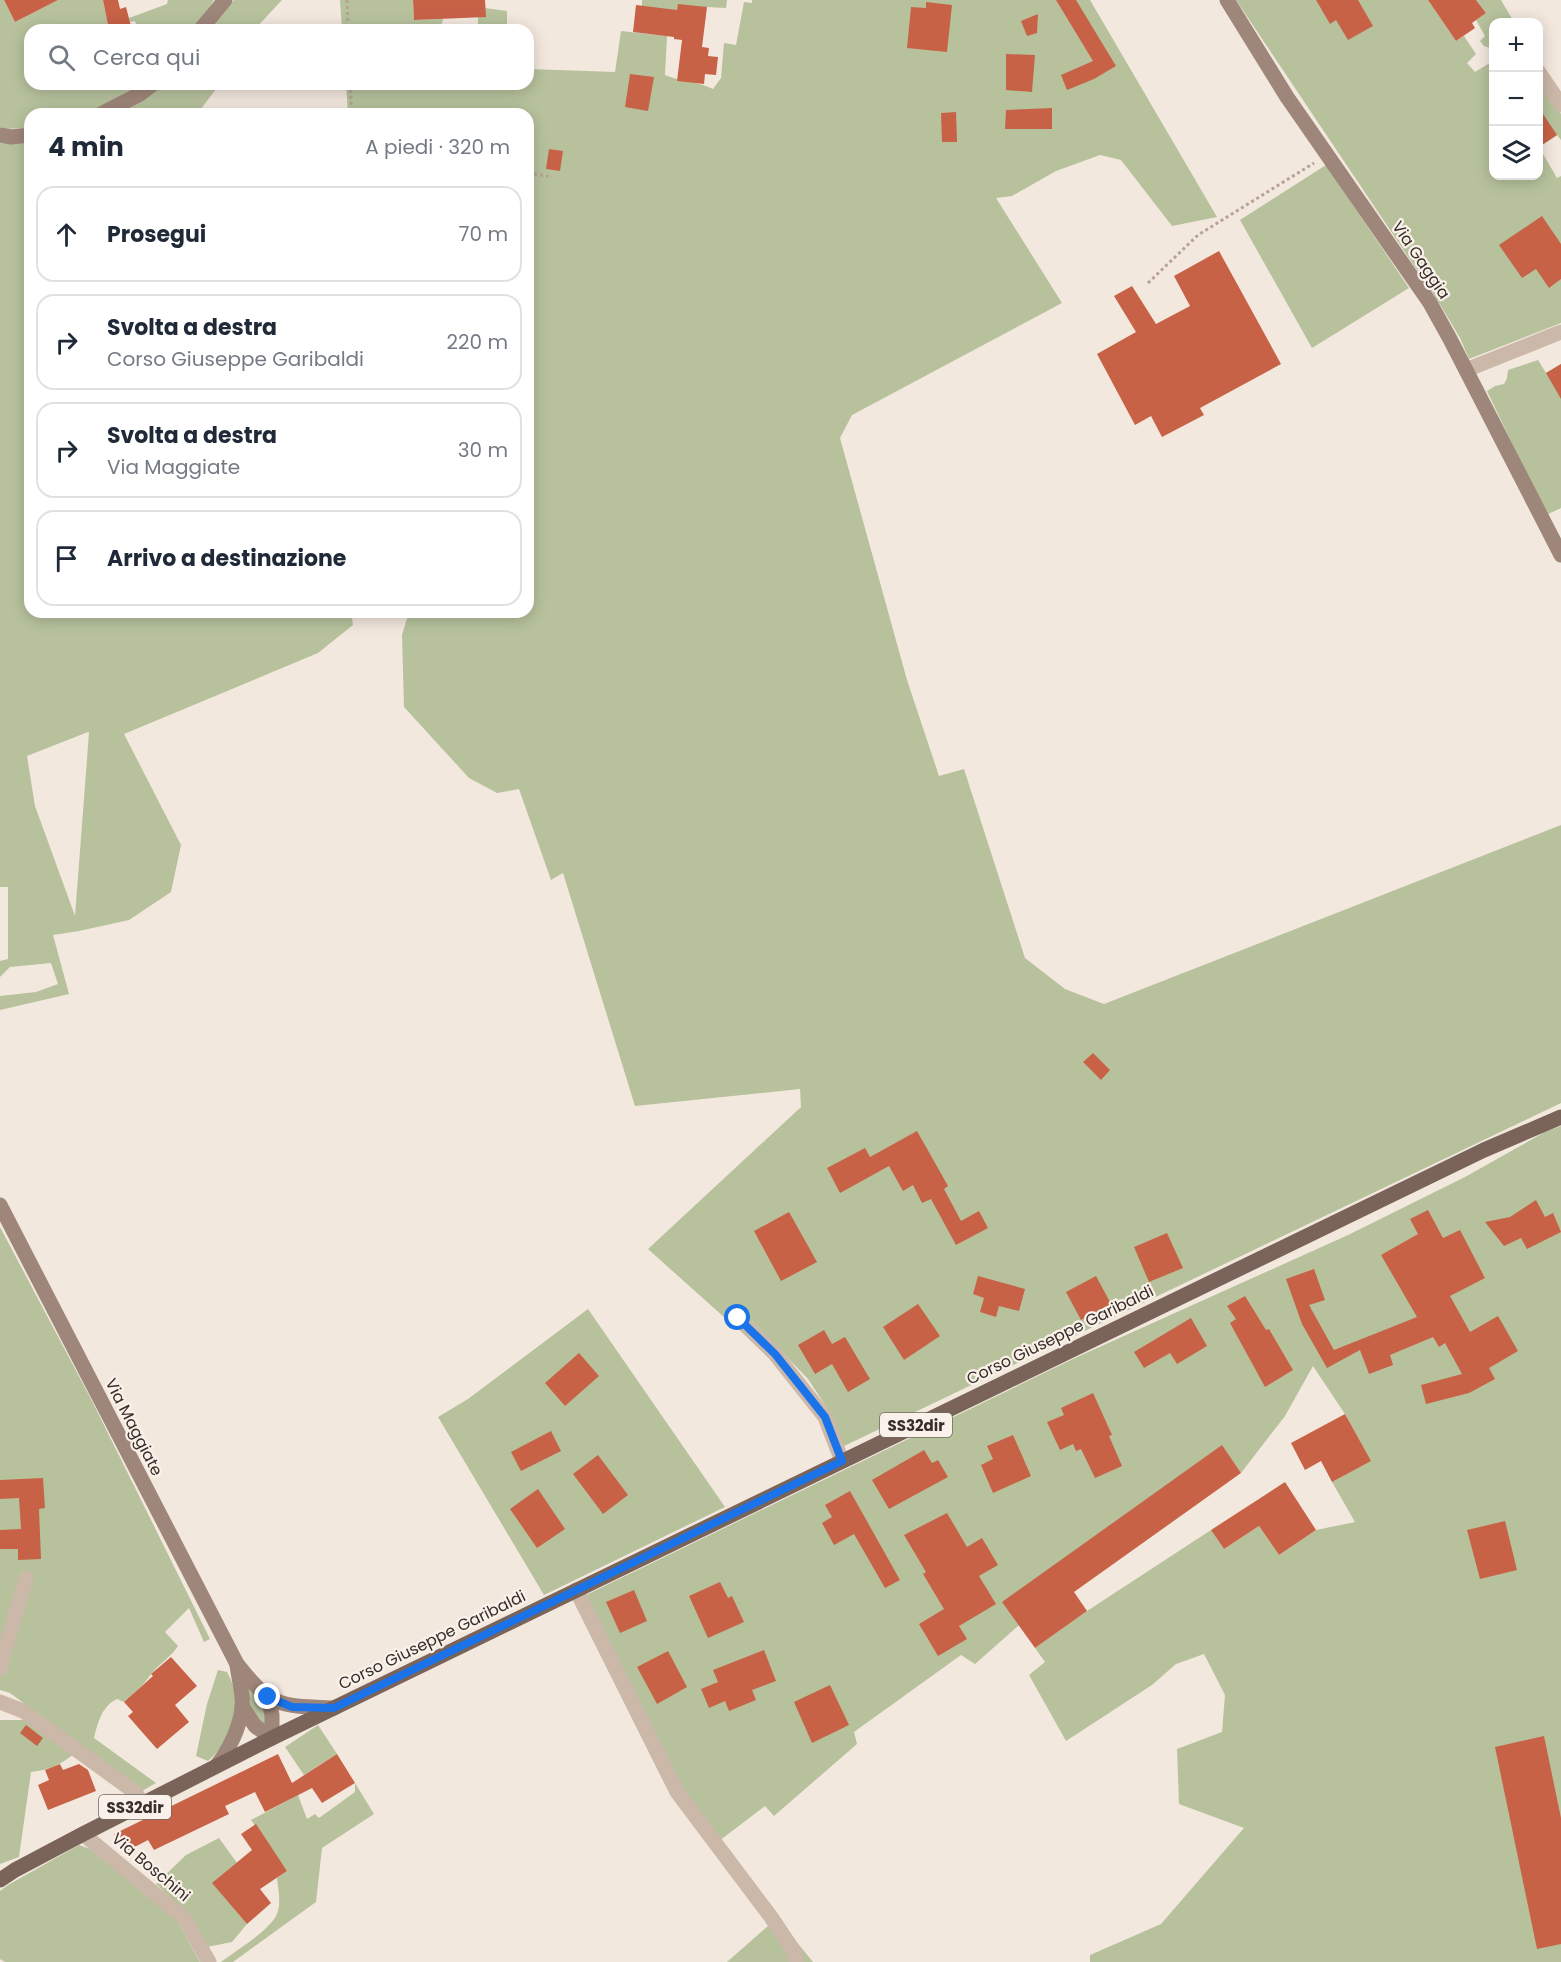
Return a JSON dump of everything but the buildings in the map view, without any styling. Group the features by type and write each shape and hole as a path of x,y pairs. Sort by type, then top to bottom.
{"main road":[{"name":"Corso Giuseppe Garibaldi","path":"0,1881 15,1870 83,1834 272,1738 1484,1150 1561,1116"}],"street":[{"path":"205,24 225,0"},
{"name":"Via Gaggia","path":"1227,0 1287,97 1430,303 1561,555"},
{"path":"1540,72 1561,105"},
{"path":"113,108 145,90"},
{"path":"0,135 24,135"},
{"path":"1466,370 1561,332"},
{"name":"Via Maggiate","path":"0,1205 237,1664 268,1697 292,1707 334,1708"},
{"path":"738,1318 775,1354 825,1417 842,1461"},
{"path":"0,1668 26,1578"},
{"path":"576,1590 677,1792 771,1917 795,1953 796,1962"},
{"name":"Via Maggiate","path":"217,1765 224,1756 242,1706 237,1664"},
{"path":"268,1697 272,1715 272,1738"},
{"path":"0,1702 23,1711 136,1793 142,1803"},
{"path":"242,1706 255,1726 272,1738"},
{"name":"Via Boschini","path":"83,1834 184,1918 210,1962"}],"path":[{"path":"347,0 348,24"},
{"path":"350,90 352,108"},
{"path":"1148,283 1198,236 1327,155"},
{"path":"534,174 552,177"}],"green space":[{"path":"0,0 4,0 15,22 58,0 103,0 108,24 24,24 24,90 136,90 104,108 24,108 24,128 0,127"},
{"path":"168,0 214,0 198,24 136,24 135,21 130,22 129,18 167,4"},
{"path":"234,0 282,0 260,24 211,24"},
{"path":"340,0 413,0 414,20 443,19 442,24 342,24"},
{"path":"642,0 727,0 726,8 707,7 677,14 642,6"},
{"path":"752,0 1090,0 1217,217 1172,226 1121,160 1100,155 1056,171 1012,196 996,198 1062,303 852,415 840,438 907,680 939,776 964,769 1025,958 1065,989 1104,1004 1561,825 1561,1103 842,1447 831,1414 808,1379 753,1322 736,1308 725,1318 648,1249 801,1107 800,1089 635,1106 563,873 551,880 519,789 497,793 469,778 404,707 402,635 407,618 534,618 534,108 348,108 346,90 534,90 534,69 615,72 621,31 667,36 665,75 713,89 721,78 724,43 736,45 744,2 752,3"},
{"path":"1236,0 1428,0 1456,41 1464,36 1476,54 1467,63 1475,72 1489,63 1489,180 1543,180 1543,154 1557,178 1561,176 1561,323 1469,359 1460,338 1441,306"},
{"path":"1476,0 1501,0 1512,18 1489,18 1489,48 1480,41 1485,36 1476,20 1486,13"},
{"path":"485,8 507,11 507,24 478,24 478,17"},
{"path":"1543,85 1561,114 1561,140 1557,135 1543,144"},
{"path":"150,90 215,90 202,108 119,108"},
{"path":"24,140 24,618 352,618 353,625 318,653 124,734 181,845 171,892 129,920 53,935 69,994 0,1010 0,996 36,992 58,984 51,963 10,967 0,977 0,961 8,959 8,887 0,887 0,142","holes":["88,732 75,916 35,806 27,756"]},
{"path":"1326,165 1409,288 1312,348 1240,220"},
{"path":"1538,360 1546,373 1561,364 1561,508 1546,515 1487,391 1504,384 1508,370"},
{"path":"1561,1126 1561,1962 1090,1962 1090,1955 1161,1924 1244,1828 1179,1804 1177,1749 1222,1732 1225,1695 1204,1654 1176,1664 1152,1685 1066,1741 1029,1675 1045,1662 1035,1648 1211,1530 1224,1549 1259,1526 1279,1555 1316,1530 1355,1522 1332,1482 1370,1461 1345,1414 1313,1366 1285,1416 1241,1473 1222,1446 975,1664 961,1655 854,1732 857,1744 774,1816 765,1806 719,1841 681,1785 586,1595 1075,1358 1348,1235 1465,1177 1545,1132"},
{"path":"0,1227 91,1399 210,1639 204,1642 189,1608 165,1632 178,1646 175,1650 124,1702 117,1699 101,1715 94,1738 156,1783 142,1791 10,1693 0,1690"},
{"path":"588,1309 725,1507 544,1595 438,1417 468,1399"},
{"path":"218,1670 227,1672 232,1682 236,1692 237,1708 230,1733 208,1761 196,1756 207,1704"},
{"path":"246,1682 262,1701 265,1726 251,1711"},
{"path":"0,1720 30,1720 74,1754 54,1766 31,1772 19,1857 0,1864"},
{"path":"318,1725 337,1754 304,1775 285,1747"},
{"path":"355,1783 374,1814 322,1848 316,1902 233,1962 221,1962 272,1922 279,1907 277,1878 287,1871 251,1820 298,1795 307,1819 315,1814 319,1818 355,1792"},
{"path":"219,1838 237,1863 213,1883 247,1924 232,1942 207,1947 188,1914 156,1884 186,1855"},
{"path":"79,1845 96,1851 175,1917 200,1962 5,1962 0,1959 0,1891"},
{"path":"777,1918 813,1962 727,1962"}],"route":[{"path":"268,1697 292,1707 334,1708 842,1461 825,1417 775,1354 738,1318"}]}
